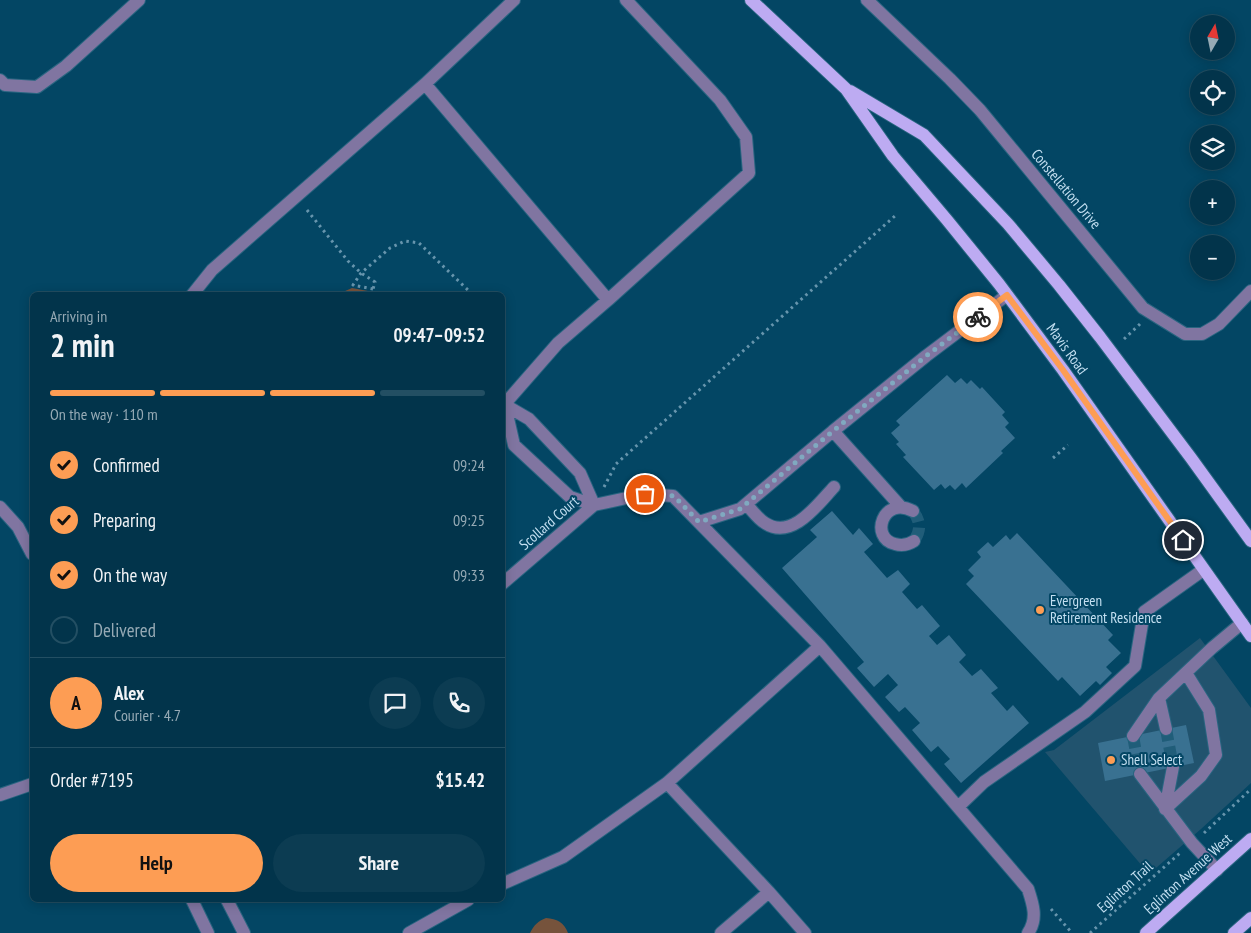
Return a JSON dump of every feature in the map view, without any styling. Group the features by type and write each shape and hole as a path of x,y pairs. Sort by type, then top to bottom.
{"main road":[{"name":"Mavis Road","path":"751,0 846,89 893,156 1007,295 1063,370 1251,636"},
{"name":"Mavis Road","path":"846,89 924,135 1008,224 1100,337 1251,541"},
{"name":"Eglinton Avenue West","path":"1146,933 1251,839"},
{"path":"1234,933 1251,918"}],"street":[{"path":"0,80 5,85 37,87 66,66 139,0"},
{"path":"194,292 212,270 426,84 514,0"},
{"path":"505,405 558,343 749,173 746,137 720,100 626,0"},
{"name":"Constellation Drive","path":"867,0 980,110 1143,308 1186,334 1202,334 1219,324 1251,290"},
{"path":"426,84 608,300"},
{"path":"699,522 740,509 926,356 1007,295"},
{"path":"505,407 529,419 580,473 594,505"},
{"path":"505,410 514,446 570,497 594,505 645,494 674,496 820,646 1028,889 1034,907 1033,926 1028,933"},
{"path":"833,431 907,509 889,511 885,516 881,528 886,539 891,543 903,546 914,541"},
{"path":"746,504 766,524 781,528 797,524 834,487"},
{"name":"Scollard Court","path":"505,581 594,505"},
{"path":"0,507 18,527 30,550"},
{"path":"958,807 984,782 1085,712 1135,666 1144,612 1203,570"},
{"path":"1133,736 1159,698 1212,648 1242,623"},
{"path":"505,883 563,857 667,784 820,646"},
{"path":"1165,809 1201,776 1216,755 1209,710 1186,673"},
{"path":"1159,698 1166,729"},
{"path":"1165,809 1173,767"},
{"path":"1140,774 1192,843 1217,870"},
{"path":"667,784 805,933"},
{"path":"0,795 30,785"},
{"path":"721,933 769,892"},
{"path":"193,902 208,933"},
{"path":"228,902 244,933"},
{"path":"409,933 464,902"}],"path":[{"path":"296,197 348,261 375,282 373,289"},
{"path":"594,505 616,464 896,215"},
{"path":"375,292 373,289 353,284 361,273 390,248 405,242 420,244 471,292"},
{"path":"1053,458 1068,446"},
{"path":"1206,830 1251,789"},
{"name":"Eglinton Trail","path":"1090,933 1175,857"},
{"path":"1048,906 1072,933"}],"shaded area":[{"path":"352,288 368,292 343,292"},
{"path":"1200,638 1251,708 1251,783 1149,874 1045,752 1054,750"},
{"path":"546,918 560,922 568,933 530,933 536,924"}],"building":[{"path":"947,375 955,383 961,378 967,384 971,380 980,389 982,387 1005,412 1002,415 1009,423 1005,427 1015,438 1001,451 1003,453 966,488 962,483 955,490 950,485 945,489 941,484 934,490 903,457 906,455 896,444 899,442 891,433 900,425 896,421"},
{"path":"832,511 853,535 859,528 873,544 864,552 887,578 898,570 910,584 902,592 917,609 922,605 940,626 929,636 937,645 949,635 966,655 959,662 972,676 981,669 998,688 991,693 1007,711 1013,705 1029,723 961,783 944,764 950,759 938,746 931,752 912,730 920,723 905,707 899,712 885,697 898,685 888,674 874,687 857,668 864,662 782,568 817,537 810,530"},
{"name":"Evergreen Retirement Residence","path":"1017,533 1113,635 1108,640 1121,653 1106,667 1112,673 1100,685 1096,681 1080,696 1062,677 1058,681 966,584 974,576 968,570 981,557 977,552 988,542 993,547 1006,535 1010,540"},
{"path":"1186,725 1194,763 1105,781 1098,743"}],"tunnel":[{"path":"913,511 918,519 919,526 914,541"},
{"path":"1166,729 1173,767"},
{"path":"1133,736 1140,774"}],"way so far":[{"path":"645,494 674,496 699,522 740,509 833,431 978,317"}],"place":[{"name":"Evergreen Retirement Residence","path":"1040,610"},
{"name":"Shell Select","path":"1111,760"}],"route":[{"path":"978,317 1007,295 1063,370 1183,540"}]}
